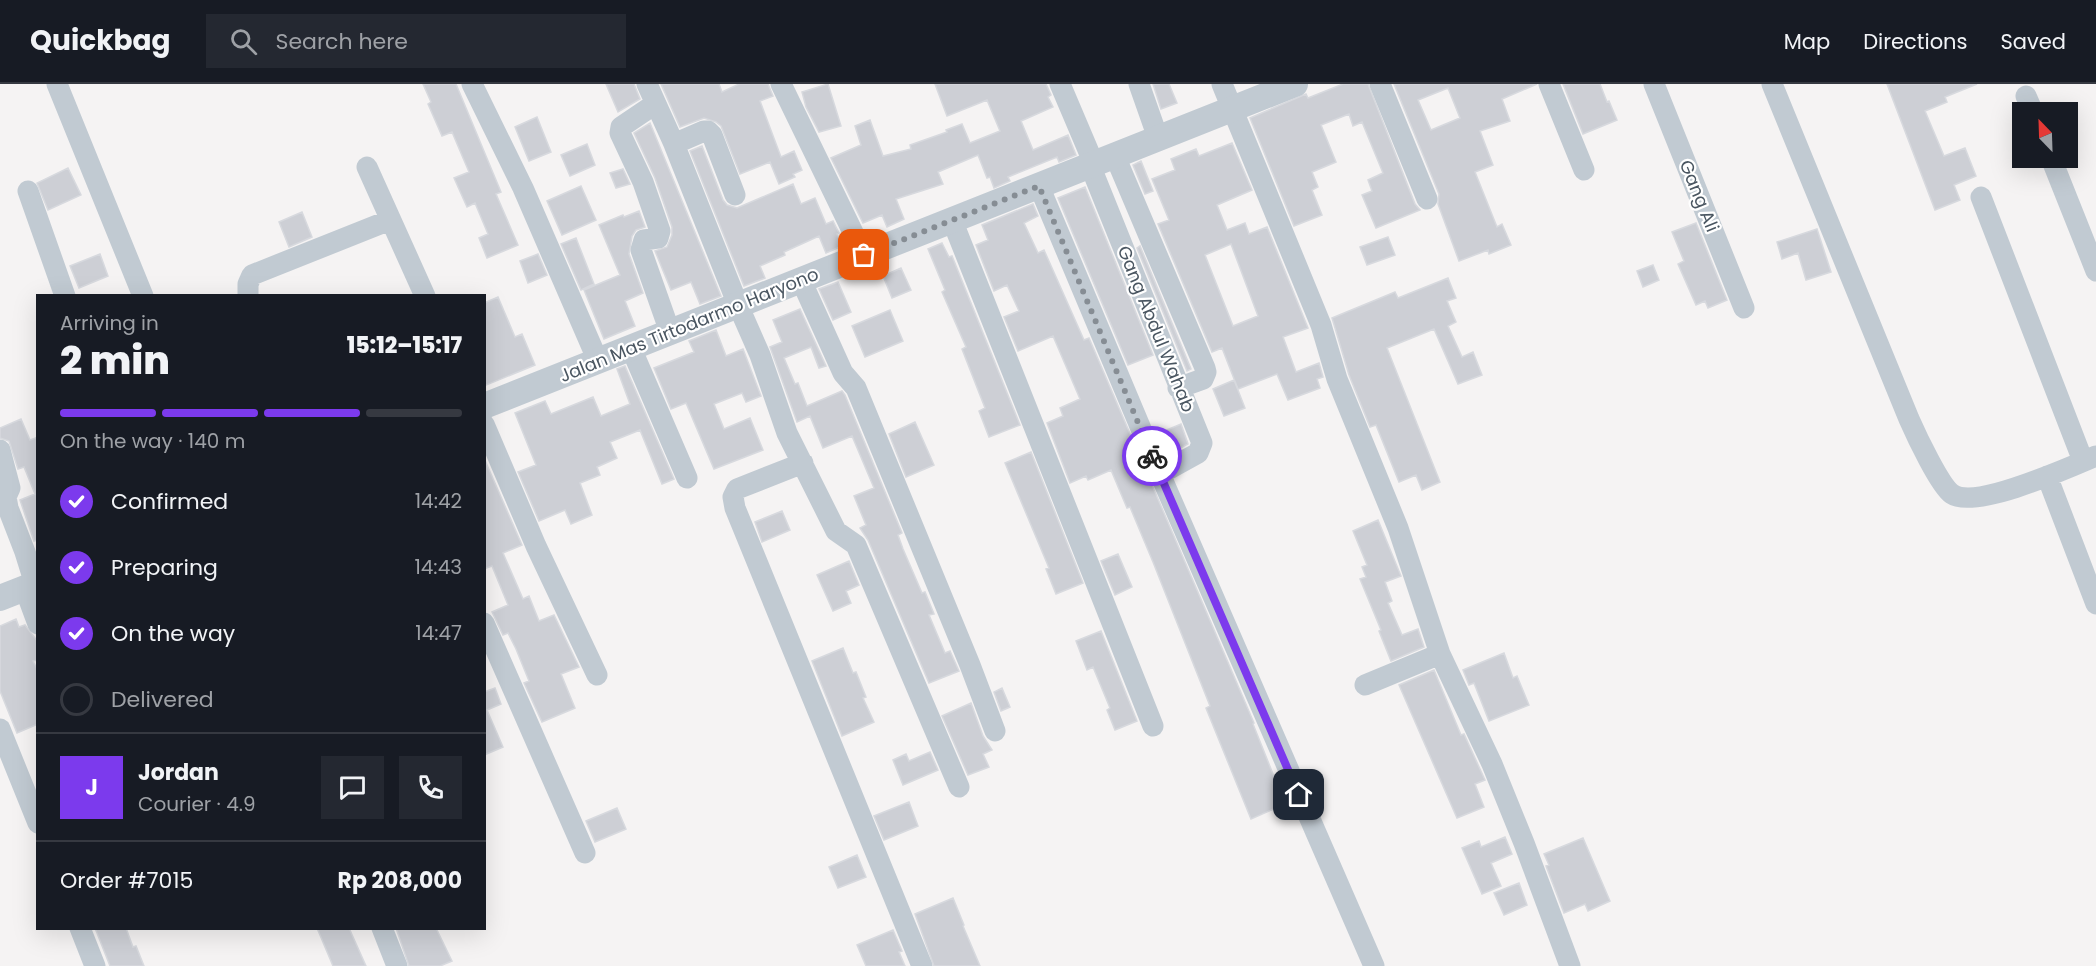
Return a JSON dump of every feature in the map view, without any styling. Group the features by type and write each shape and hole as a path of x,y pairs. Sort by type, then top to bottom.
{"street":[{"path":"57,84 142,294"},
{"path":"472,84 523,188 598,361"},
{"path":"646,84 674,144 760,355 788,433 836,531 856,545 959,787"},
{"path":"781,84 864,255"},
{"path":"1060,84 1205,368 1203,379 1178,388"},
{"path":"1139,84 1158,138"},
{"path":"1222,84 1321,325 1337,379 1398,528 1440,654 1492,764 1570,966"},
{"name":"Jalan Mas Tirtodarmo Haryono","path":"486,405 1295,84"},
{"path":"1380,84 1427,199"},
{"path":"1549,84 1584,170"},
{"name":"Gang Ali","path":"1654,84 1744,308"},
{"path":"1772,84 1920,445 1946,488 1953,495 1967,499 1992,494 2090,459 1981,197"},
{"path":"655,104 621,127 620,133 643,182 660,231 658,238 644,240 641,250 670,332"},
{"path":"674,144 708,131 712,135 735,195"},
{"name":"Gang Abdul Wahab","path":"1099,162 1178,388 1202,443 1198,453 1160,474"},
{"path":"367,167 424,294"},
{"path":"2055,168 2096,271"},
{"path":"1039,186 1160,474 1374,966"},
{"path":"28,191 64,294"},
{"path":"248,294 248,284 252,275 390,220"},
{"path":"952,220 1153,726"},
{"path":"801,280 843,373 856,388 970,665 994,731"},
{"path":"631,348 687,478"},
{"path":"486,429 536,546 597,675"},
{"path":"0,450 10,488 6,497 8,508 25,552 36,611"},
{"path":"803,463 736,489 733,497 735,508 922,966"},
{"path":"2047,476 2096,604"},
{"path":"0,598 32,585"},
{"path":"486,628 585,854"},
{"path":"1365,685 1440,654"},
{"path":"0,729 36,818"},
{"path":"81,930 95,966"},
{"path":"383,930 397,966"}],"building":[{"path":"423,84 456,84 501,192 496,194 518,245 487,258 479,238 488,234 475,203 467,207 454,178 469,172 452,132 442,136 428,104 431,102"},
{"path":"606,84 634,84 640,99 618,112"},
{"path":"661,84 719,84 722,92 739,84 768,84 773,96 760,101 781,157 794,151 802,170 793,174 795,177 779,184 770,162 740,174 721,126 704,118 680,127"},
{"path":"828,84 841,126 819,132 806,107 802,92"},
{"path":"935,84 1046,84 1051,95 1048,97 1053,107 1021,121 1033,150 1068,135 1076,155 1059,162 1057,157 1008,177 1010,181 994,188 990,177 987,178 978,155 938,172 943,184 896,199 904,219 887,227 882,215 863,223 831,158 861,145 855,126 870,120 883,156 911,149 910,145 947,132 946,130 962,124 970,143 1000,131 987,100 947,116"},
{"path":"1153,84 1169,84 1177,103 1161,109"},
{"path":"1343,84 1368,84 1415,204 1420,210 1376,228 1362,195 1372,191 1368,180 1383,173 1362,122 1353,126 1349,114 1321,125 1336,162 1312,172 1318,187 1312,190 1322,215 1294,226 1250,118 1306,94 1308,98"},
{"path":"1394,84 1537,84 1502,99 1510,121 1480,131 1493,165 1475,172 1497,227 1502,224 1511,245 1489,254 1488,250 1459,261 1438,204 1439,194","holes":["1448,88 1460,118 1431,130 1418,100"]},
{"path":"1563,84 1600,84 1617,120 1583,134"},
{"path":"1887,84 1977,84 1945,97 1947,102 1925,111 1944,156 1965,148 1976,176 1954,185 1960,200 1935,210"},
{"path":"537,117 551,152 529,161 515,127"},
{"path":"650,123 721,296 700,304 691,282 671,290 655,251 667,247 672,235 672,227 655,178 634,133"},
{"path":"1232,143 1252,190 1217,205 1227,230 1245,223 1249,234 1267,227 1308,328 1283,337 1296,372 1319,363 1323,377 1317,379 1320,388 1288,400 1277,374 1238,389 1222,348 1212,352 1158,224 1169,220 1152,179 1175,170 1171,159 1196,149 1199,156","holes":["1231,244 1258,316 1233,326 1205,255"]},
{"path":"587,144 595,165 570,176 561,155"},
{"path":"702,146 727,205 737,208 793,184 801,204 815,198 826,224 833,221 842,246 826,253 819,236 760,266 765,278 744,286 690,151"},
{"path":"1141,161 1153,191 1145,194 1133,165"},
{"path":"68,168 81,195 48,210 37,183"},
{"path":"623,169 630,184 616,188 610,173"},
{"path":"581,186 596,220 562,235 547,201"},
{"path":"1085,187 1153,355 1128,365 1058,198"},
{"path":"1033,204 1038,216 1024,223 1038,253 1044,250 1084,340 1089,338 1254,723 1285,804 1251,819 1206,708 1210,706 1153,562 1130,507 1127,508 1111,470 1088,480 1086,476 1070,483 1047,423 1063,416 1060,408 1080,399 1053,336 1018,351 1004,317 1019,311 1007,285 994,291 976,245 988,240 982,225"},
{"path":"639,211 645,227 636,230 632,236 629,254 643,293 625,301 635,326 604,339 584,290 620,275 599,225"},
{"path":"302,212 312,237 289,247 279,222"},
{"path":"1696,223 1727,300 1708,308 1705,301 1696,305 1678,264 1684,261 1672,232"},
{"path":"1817,229 1831,272 1806,280 1798,253 1782,259 1777,242"},
{"path":"1388,237 1395,255 1367,265 1360,247"},
{"path":"576,238 594,284 581,290 561,244"},
{"path":"942,243 949,257 952,256 1020,425 989,437 979,411 985,408 962,349 966,347 942,292 945,290 928,249"},
{"path":"1140,246 1191,369 1187,371 1137,248"},
{"path":"100,254 108,276 79,288 70,266"},
{"path":"538,254 547,275 528,283 520,261"},
{"path":"1653,265 1659,280 1643,287 1637,271"},
{"path":"901,268 911,290 892,298 883,276"},
{"path":"1448,278 1456,298 1447,301 1456,322 1448,326 1462,357 1473,352 1482,375 1458,384 1434,329 1387,348 1440,482 1422,490 1416,475 1399,482 1376,425 1370,427 1349,375 1332,318 1395,292 1398,298"},
{"path":"838,282 851,312 833,320 819,289"},
{"path":"498,297 515,337 522,334 535,365 486,385 486,302"},
{"path":"800,309 826,366 819,368 811,347 784,358 795,384 798,383 807,406 842,391 845,395 902,533 898,535 903,549 934,614 929,615 945,653 950,651 959,671 929,683 868,540 860,528 866,525 854,496 874,488 852,436 823,448 810,416 797,422 770,347 782,342 773,320"},
{"path":"890,310 903,341 865,357 852,326"},
{"path":"716,330 726,356 743,349 761,396 746,402 742,393 714,404 724,429 750,418 763,450 714,469 686,403 671,409 654,368 694,352 689,341"},
{"path":"625,366 674,479 662,484 640,430 610,442 617,458 597,467 600,475 580,483 592,515 571,524 565,510 539,521 518,472 536,465 515,413 545,401 551,414 593,397 601,416 630,404 617,369"},
{"path":"1234,380 1245,408 1224,416 1213,389"},
{"path":"21,419 30,440 36,438 36,540 34,541 20,500 35,494 24,467 18,469 9,441 0,438 0,428"},
{"path":"915,422 934,465 906,477 889,434"},
{"path":"1181,424 1188,444 1166,456 1157,434"},
{"path":"1031,452 1083,583 1056,594 1046,569 1049,568 1005,463"},
{"path":"486,463 522,545 503,553 523,599 529,596 539,621 554,615 579,667 561,674 575,708 542,722 524,683 529,681 516,649 508,633 503,635 492,612 508,605 492,566 486,568"},
{"path":"782,511 790,530 762,542 755,522"},
{"path":"1378,520 1401,576 1385,582 1392,601 1388,603 1402,635 1418,629 1424,647 1391,661 1360,579 1366,577 1362,567 1367,565 1353,531"},
{"path":"1118,554 1132,587 1115,595 1101,561"},
{"path":"849,561 859,585 846,591 851,603 833,611 817,575"},
{"path":"16,619 19,627 25,625 36,639 36,660 33,661 36,667 36,725 17,733 0,691 0,626"},
{"path":"1101,631 1137,721 1115,730 1107,710 1110,708 1093,667 1087,670 1076,641"},
{"path":"843,648 853,673 856,672 866,697 863,698 874,722 842,736 812,661"},
{"path":"1504,653 1513,678 1517,676 1529,705 1489,721 1474,683 1469,685 1463,670"},
{"path":"1434,670 1461,735 1464,734 1485,780 1475,784 1484,807 1457,818 1399,685"},
{"path":"495,688 501,704 487,710 503,747 486,754 486,691"},
{"path":"1002,688 1010,707 1001,711 994,692"},
{"path":"971,703 983,736 992,750 983,754 989,767 968,775 942,716"},
{"path":"930,752 938,770 903,785 893,760 906,754 909,761"},
{"path":"909,802 918,826 884,840 874,816"},
{"path":"617,808 626,829 595,842 586,821"},
{"path":"1505,837 1512,854 1491,863 1501,886 1482,894 1462,848 1479,841 1481,847"},
{"path":"1583,838 1610,901 1588,911 1585,904 1564,913 1546,866 1549,865 1544,854"},
{"path":"857,855 866,877 838,888 829,867"},
{"path":"1519,883 1527,905 1504,915 1494,893"},
{"path":"953,898 980,966 934,966 915,914"},
{"path":"96,930 127,930 144,966 110,966"},
{"path":"318,930 350,930 366,966 333,966"},
{"path":"397,930 437,930 452,961 440,966 409,966"},
{"path":"893,930 902,951 899,952 905,966 866,966 857,945"}],"way so far":[{"path":"864,255 1039,186 1152,456"}],"route":[{"path":"1152,456 1299,795"}]}
